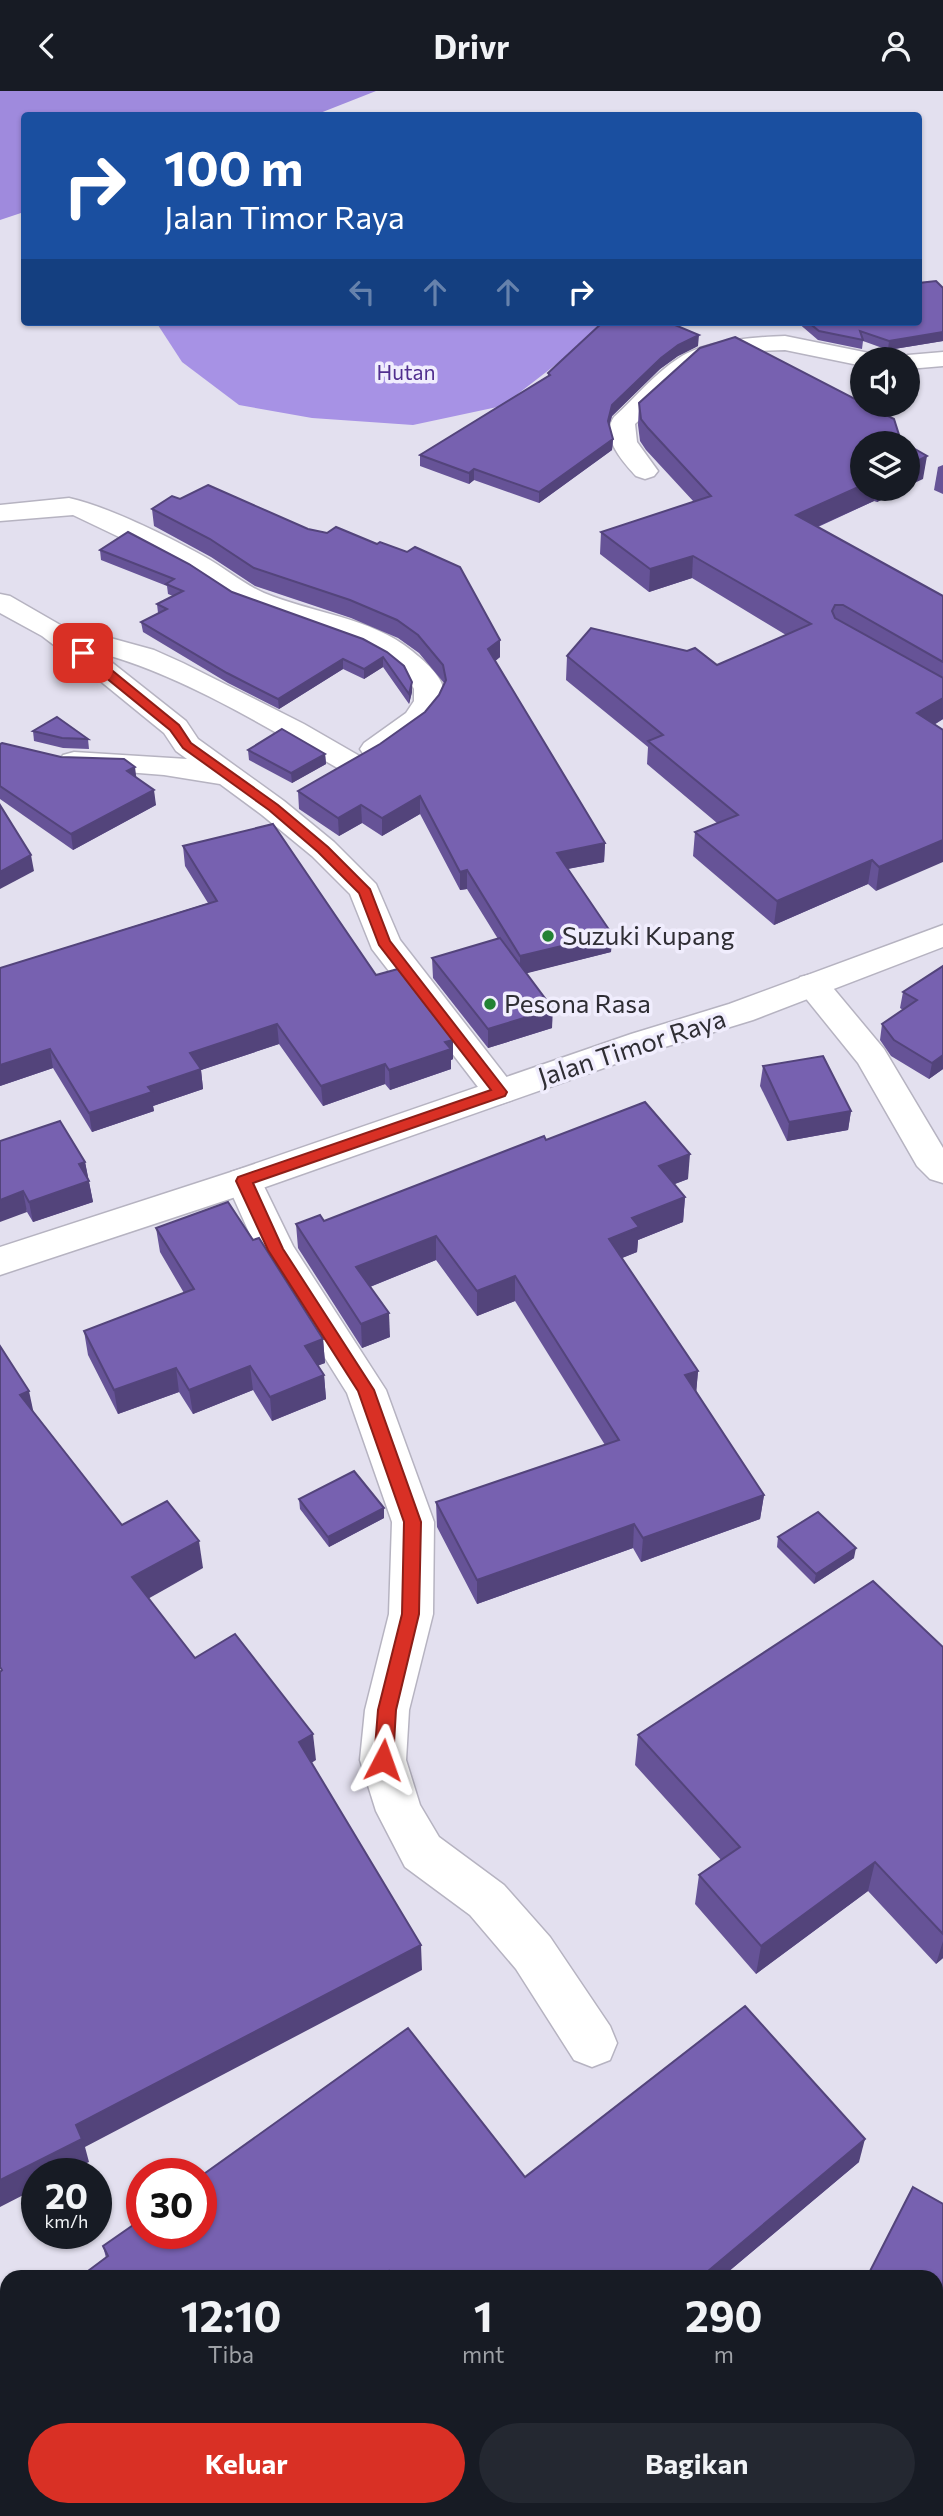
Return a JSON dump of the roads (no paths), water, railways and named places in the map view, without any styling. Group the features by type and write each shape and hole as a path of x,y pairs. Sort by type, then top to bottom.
{"main road":[{"path":"645,471 632,456 625,442 623,422 688,362 712,352 771,343 805,345 850,356"},
{"path":"920,361 943,359"},
{"path":"0,513 69,506 82,509 194,562 253,598 361,634 400,655 423,677 429,689 429,701 416,719 398,733 324,781"},
{"path":"0,602 52,630 175,727 187,745 231,778"},
{"path":"52,630 144,656 293,730 352,764"},
{"path":"51,757 88,762 173,765 231,778 284,802 323,849 365,891 384,942 500,1092"},
{"name":"Jalan Timor Raya","path":"0,1261 244,1181 643,1042 741,1012 943,935"},
{"path":"812,985 872,1058 930,1157 943,1170"},
{"path":"244,1181 276,1250 366,1390 413,1522 411,1614 387,1710 383,1760 399,1811 422,1851 487,1900 533,1953 592,2043"}],"place":[{"name":"Suzuki Kupang","path":"548,936"},
{"name":"Pesona Rasa","path":"490,1004"}],"park label":[{"name":"Hutan","path":"406,373"}]}
